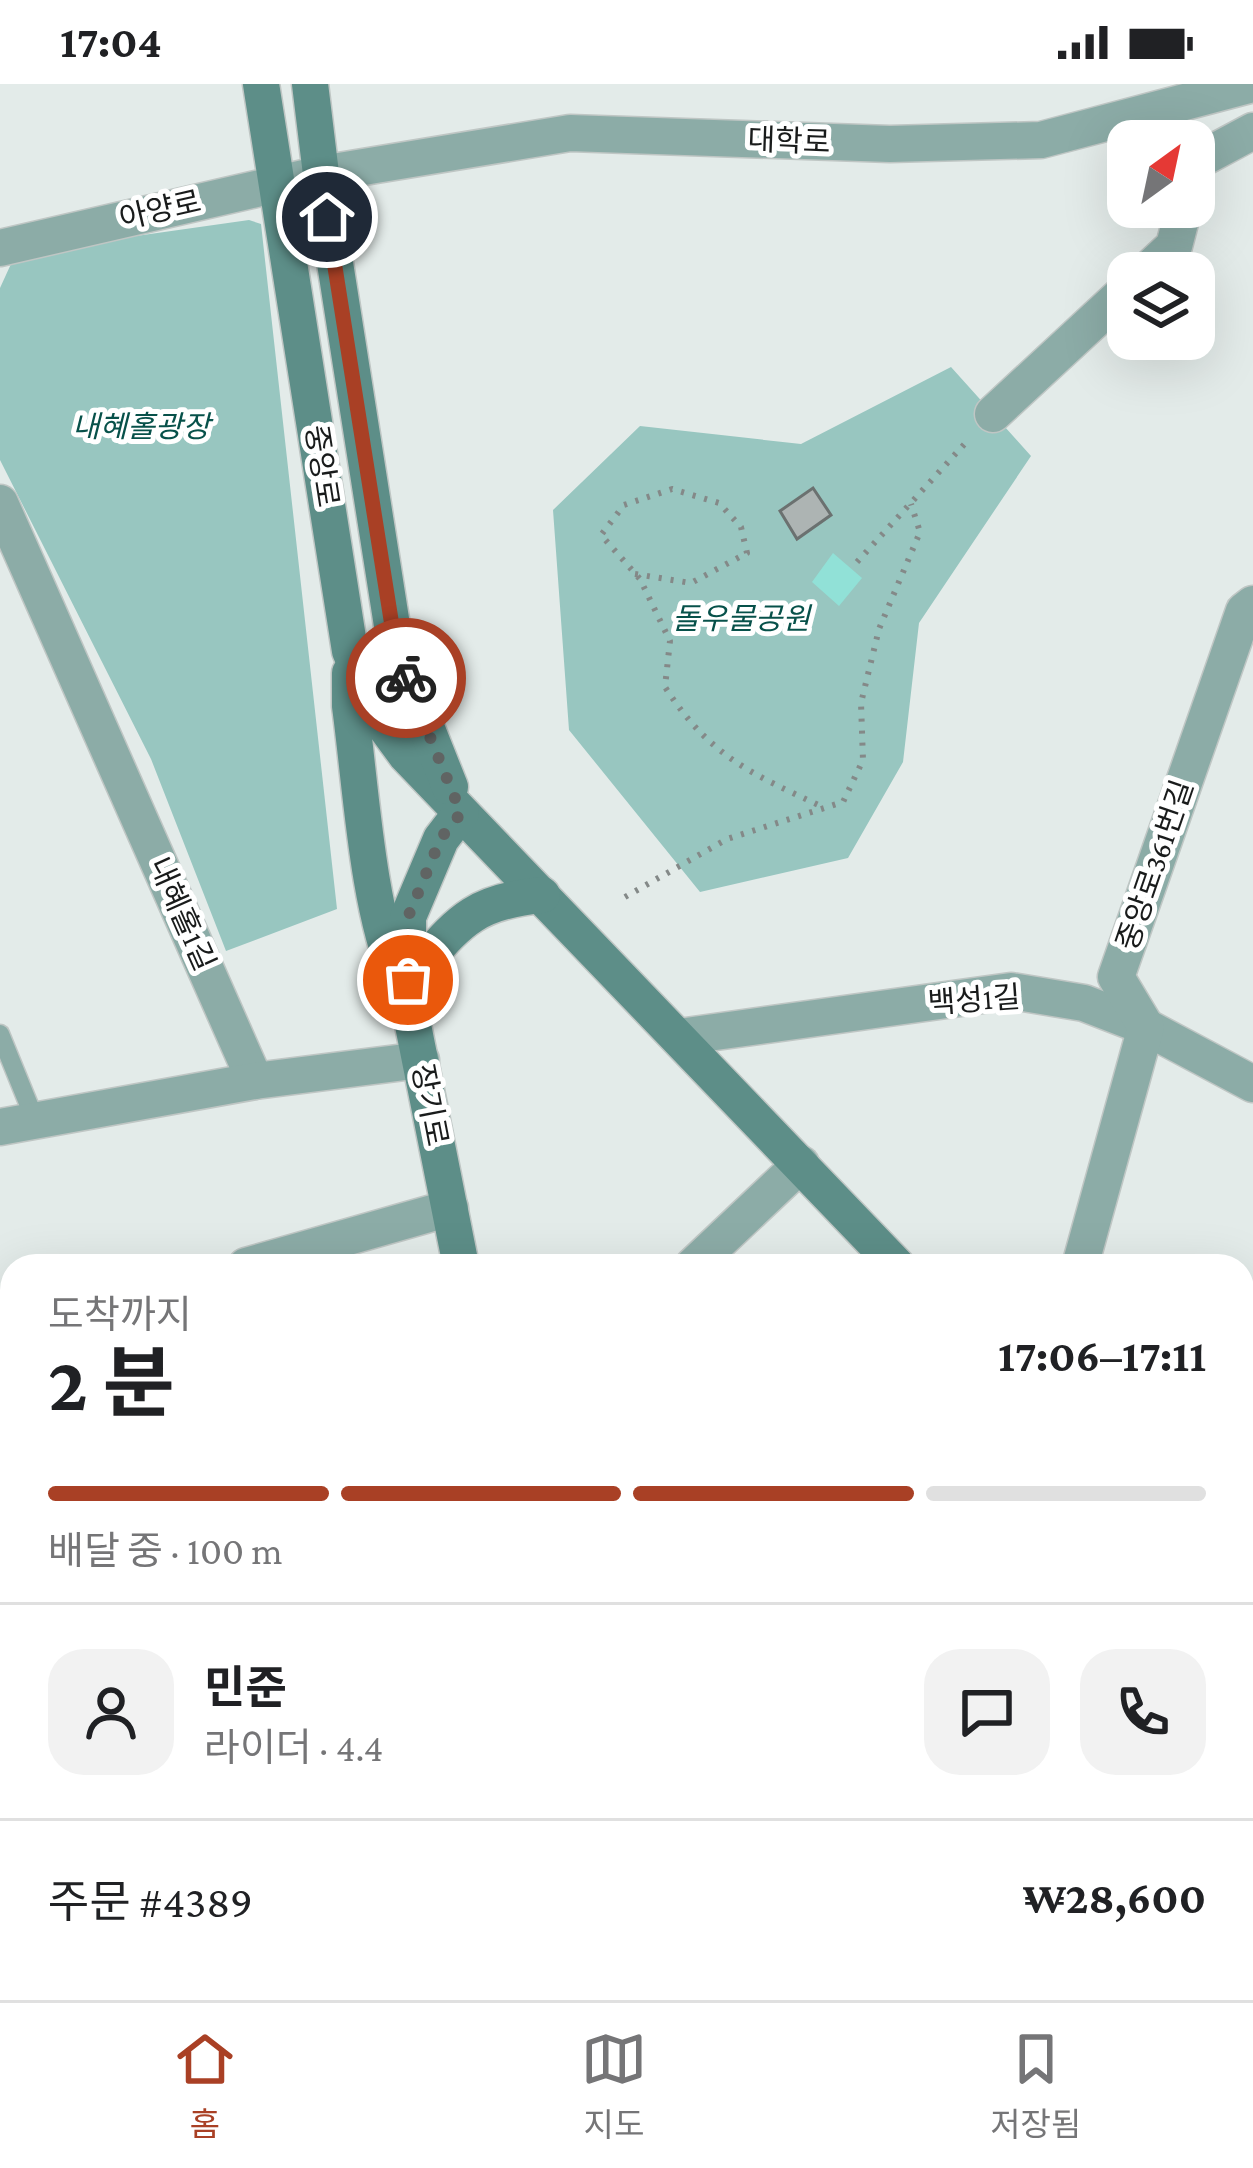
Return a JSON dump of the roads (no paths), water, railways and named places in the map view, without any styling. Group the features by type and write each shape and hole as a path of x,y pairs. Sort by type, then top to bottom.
{"main road":[{"name":"중앙로","path":"261,84 350,651 378,717 406,755 886,1254"},
{"name":"중앙로","path":"310,84 396,651 461,813"},
{"path":"350,651 350,706 378,908 386,950 408,990 450,933 482,906 542,895"},
{"name":"장기로","path":"459,1254 408,990 408,917 441,838 461,813"}],"street":[{"name":"대학로","path":"321,173 570,133 890,144 1041,140 1253,84"},
{"path":"1215,151 1253,131"},
{"name":"아양로","path":"0,248 321,173"},
{"path":"993,413 1107,308"},
{"name":"내혜홀1길","path":"0,503 10,545 255,1081"},
{"name":"중앙로361번길","path":"1146,1027 1116,977 1244,610 1253,604"},
{"name":"백성1길","path":"679,1037 1011,991 1084,1003 1146,1027 1253,1084"},
{"path":"1083,1254 1146,1027"},
{"path":"18,1123 255,1081 421,1060"},
{"path":"706,1254 801,1164"},
{"path":"288,1254 450,1208"}],"lane":[{"path":"0,1034 18,1123"}],"park label":[{"name":"내혜홀광장","path":"141,427"},
{"name":"돌우물공원","path":"741,619"}]}
